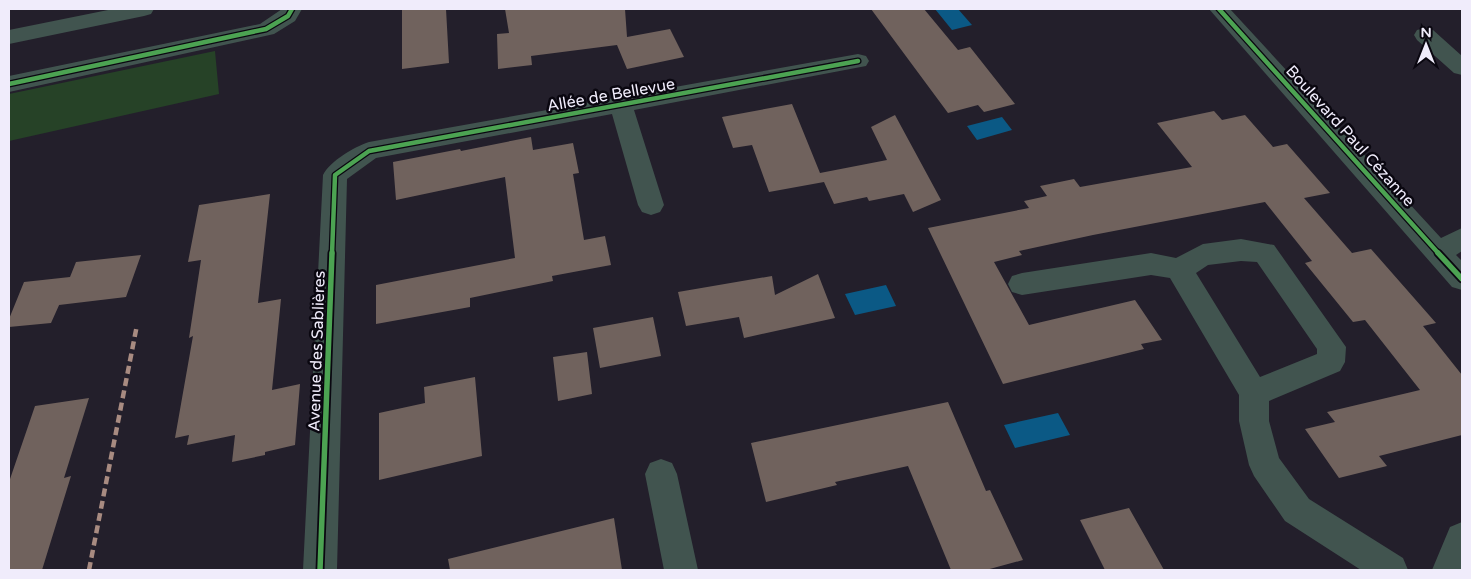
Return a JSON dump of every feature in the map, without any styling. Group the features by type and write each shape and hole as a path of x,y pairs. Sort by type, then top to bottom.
{"street":[{"path":"9,37 144,9"},
{"path":"9,84 266,29 288,16 292,9"},
{"name":"Boulevard Paul Cézanne","path":"1219,9 1284,84 1462,279"},
{"path":"1426,35 1462,68"},
{"name":"Allée de Bellevue","path":"369,151 858,61"},
{"path":"621,106 651,206"},
{"name":"Avenue des Sablières","path":"320,570 335,175 369,151"},
{"path":"1439,252 1462,238"},
{"path":"1022,284 1151,264 1179,269 1204,255 1241,250 1266,252 1332,347 1330,362 1254,393"},
{"path":"1179,269 1254,393 1254,421 1265,466 1296,510 1391,570"},
{"path":"661,474 681,570"},
{"path":"1449,570 1462,539"}],"green space":[{"path":"215,51 219,94 9,141 9,94"}],"water":[{"path":"935,9 958,9 972,25 952,30"},
{"path":"1002,117 1012,130 977,140 967,126"},
{"path":"886,285 896,306 855,315 845,294"},
{"path":"1058,413 1070,435 1015,448 1004,425"}],"building":[{"path":"402,9 446,9 449,63 402,69"},
{"path":"505,9 625,9 627,37 670,29 684,57 627,69 617,45 531,56 532,65 498,69 497,34 509,33"},
{"path":"871,9 924,9 958,50 970,47 1015,104 984,112 978,105 948,113"},
{"path":"792,104 820,173 887,160 871,127 895,115 941,200 913,212 904,194 869,201 867,197 834,204 824,182 769,192 752,145 733,148 722,117"},
{"path":"1214,111 1222,120 1245,115 1273,147 1287,144 1330,193 1304,198 1352,253 1371,249 1436,323 1423,326 1462,375 1462,435 1379,456 1387,466 1339,478 1305,429 1335,422 1327,412 1420,390 1365,320 1353,322 1305,263 1312,261 1265,202 1019,251 1022,255 994,262 1029,325 1135,300 1162,340 1141,344 1144,349 1003,384 928,228 1029,208 1024,201 1047,196 1040,186 1074,179 1080,187 1192,167 1157,123"},
{"path":"531,137 533,150 573,143 579,173 573,174 584,240 605,236 611,265 552,276 553,281 470,298 470,307 376,324 376,285 515,258 505,177 396,200 393,162"},
{"path":"270,194 258,303 281,299 272,390 300,384 295,445 265,452 265,455 232,462 235,435 187,445 189,435 175,438 193,336 189,338 201,260 188,262 199,205"},
{"path":"141,255 126,297 59,305 51,323 9,327 9,319 24,282 70,277 76,262"},
{"path":"818,274 835,318 744,338 739,317 686,326 678,292 772,276 775,295"},
{"path":"653,317 661,356 600,368 593,328"},
{"path":"587,352 592,394 558,401 553,357"},
{"path":"475,377 482,456 379,480 379,413 425,403 424,387"},
{"path":"89,398 64,478 71,476 42,570 9,570 9,482 35,406"},
{"path":"948,402 986,491 990,490 1023,560 986,570 951,570 908,466 835,482 837,485 766,502 751,443"},
{"path":"1129,508 1164,570 1105,570 1080,520"},
{"path":"614,518 622,570 450,570 448,559"}],"marked path":[{"path":"89,570 137,325"}],"cycle path":[{"path":"9,84 266,29 288,16 292,9"},
{"path":"1219,9 1462,279"},
{"path":"320,570 335,175 369,151 858,61"}]}
